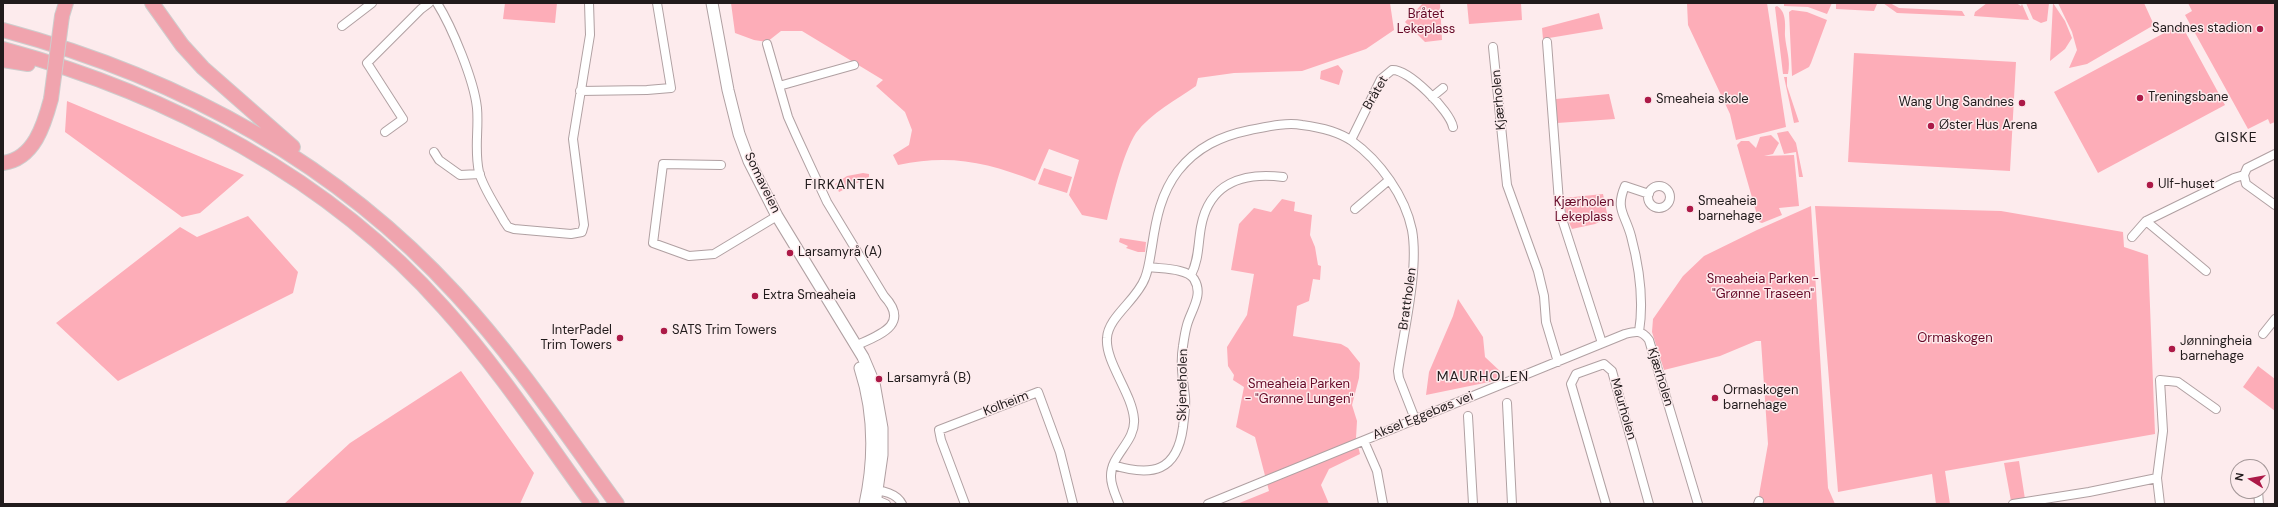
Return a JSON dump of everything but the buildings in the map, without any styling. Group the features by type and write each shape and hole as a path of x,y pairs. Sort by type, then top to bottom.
{"highway":[{"path":"152,3 182,45 203,68 292,146 313,168"},
{"path":"3,163 22,155 32,145 41,131 51,99 63,7"},
{"path":"3,30 65,48 164,86 203,103 248,128 313,168 389,228 457,295 525,379 616,504"},
{"path":"3,49 77,73 193,121 240,145 276,166 323,199 374,239 442,306 514,394 592,504"},
{"path":"3,60 77,73"}],"main road":[{"name":"Somaveien","path":"712,3 728,90 739,134 749,161 777,216 844,325 855,346 868,393 872,424 875,500"}],"street":[{"path":"342,26 372,3"},
{"path":"385,132 403,119 367,63 421,9 430,3"},
{"path":"437,3 468,71 474,90 477,109 477,159 480,174 508,227 571,234 582,232 584,225 572,139 590,35 589,3"},
{"path":"580,91 647,90 671,88 657,3"},
{"path":"1546,42 1559,202 1562,219 1602,343"},
{"path":"767,44 788,116 827,202 884,296 894,307 896,317 893,324 883,332 855,346"},
{"name":"Kjærholen","path":"1493,47 1507,185 1538,271 1544,296 1546,322 1558,362"},
{"path":"778,86 854,65"},
{"name":"Bråtet","path":"1351,140 1381,79 1388,72 1396,70 1401,72 1432,97 1449,116 1453,127"},
{"path":"1432,97 1443,88"},
{"name":"Brattholen","path":"1149,267 1157,212 1162,197 1178,171 1199,150 1226,136 1239,132 1300,124 1317,128 1351,140 1372,158 1389,180 1407,214 1413,243 1412,276 1398,371 1399,378 1415,419"},
{"path":"434,152 439,160 460,175 480,174"},
{"path":"2275,154 2247,168 2244,176 2246,184 2275,205"},
{"path":"721,165 663,164 652,243 689,256 714,254 777,216"},
{"path":"1119,504 1110,479 1113,465 1133,434 1134,418 1131,405 1108,348 1108,335 1112,322 1136,295 1149,267 1191,275 1197,259 1203,216 1215,196 1235,181 1246,176 1260,175 1283,177"},
{"path":"2132,237 2146,221 2234,178 2244,176"},
{"path":"1355,209 1389,180"},
{"name":"Kjærholen","path":"1649,194 1625,186 1619,202 1631,236 1637,270 1641,309 1638,332 1642,332 1649,340 1698,504"},
{"path":"2146,221 2151,228 2206,271"},
{"name":"Skjeneholen","path":"1113,465 1134,469 1156,469 1164,467 1171,461 1178,449 1182,432 1185,398 1181,362 1186,326 1198,295 1197,284 1191,275"},
{"path":"2263,334 2275,319"},
{"name":"Aksel Eggebøs vei","path":"1208,504 1602,343 1625,334 1638,332"},
{"name":"Maurholen","path":"1606,504 1571,384 1576,374 1604,364 1612,371 1649,504"},
{"path":"2160,504 2156,478 2163,431 2160,380 2178,382 2216,409"},
{"name":"Kolheim","path":"966,504 941,440 939,430 1038,392 1060,452 1073,504"},
{"path":"1507,403 1512,504"},
{"path":"1468,416 1473,504"},
{"path":"1364,441 1377,471 1383,504"},
{"path":"2013,504 2089,492 2156,478"},
{"path":"875,500 889,494 900,500 902,504"}],"green space":[{"path":"505,3 557,3 555,23 503,19"},
{"path":"731,3 1390,3 1394,30 1366,49 1302,71 1234,73 1198,78 1196,86 1156,113 1136,133 1131,141 1115,187 1107,220 1082,215 1069,195 1079,160 1049,149 1035,181 1017,174 984,165 951,160 934,160 898,165 893,155 909,145 912,130 905,112 876,86 883,80 802,31 781,31 767,42 754,40 735,33"},
{"name":"Bråtet Lekeplass","path":"1423,3 1440,3 1442,40 1425,42 1405,22"},
{"path":"1467,3 1521,3 1522,20 1469,24"},
{"path":"1687,3 1767,3 1786,127 1736,140 1730,114 1688,25"},
{"path":"1784,3 1832,3 1827,14 1808,7 1784,6"},
{"path":"1836,3 1877,4 1874,11 1836,9"},
{"path":"1883,3 1890,3 1899,8 1962,11 1965,16 1897,13"},
{"path":"1987,3 2016,3 2021,6 2022,4 2029,20 1974,16 1975,12"},
{"path":"2026,3 2049,3 2047,21 2041,23 2033,19"},
{"path":"2053,3 2065,21 2072,38 2065,49 2050,61"},
{"path":"2058,3 2144,3 2154,25 2087,64 2069,68 2077,50 2072,32"},
{"path":"2188,3 2275,3 2275,122 2270,124 2268,119 2248,129 2185,15 2192,11"},
{"path":"1777,6 1784,15 1785,20 1785,36 1789,64 1788,74 1783,74 1775,7"},
{"path":"1792,10 1807,12 1827,20 1809,67 1792,76 1789,12"},
{"path":"1599,13 1603,29 1543,39 1542,28"},
{"name":"Treningsbane","path":"2181,24 2225,105 2098,173 2054,92"},
{"name":"Øster Hus Arena","path":"1854,53 2016,62 2010,171 1848,162"},
{"path":"1338,65 1343,71 1339,85 1320,79 1321,71"},
{"path":"1784,77 1787,77 1787,86 1799,122 1794,123"},
{"path":"1609,94 1615,119 1557,123 1556,99"},
{"path":"67,101 244,175 200,213 182,217 65,132"},
{"path":"1788,131 1796,143 1803,177 1799,177 1796,152 1784,154 1777,133"},
{"path":"1771,135 1779,143 1773,154 1764,156 1794,155 1799,206 1779,208 1782,215 1762,223 1759,222 1737,145 1741,141 1749,141 1756,148 1760,137"},
{"path":"1044,168 1072,177 1067,193 1038,184"},
{"path":"863,173 869,174 869,177 839,192 835,184 847,176"},
{"name":"Kjærholen Lekeplass","path":"1603,194 1608,218 1595,224 1572,229 1566,216 1564,198"},
{"name":"Smeaheia Parken - \"Grønne Lungen\"","path":"1282,199 1295,202 1294,211 1312,215 1310,235 1315,247 1318,265 1321,266 1320,280 1313,279 1309,301 1297,306 1293,336 1341,344 1348,348 1360,363 1359,378 1352,405 1357,421 1356,438 1360,454 1329,469 1321,485 1329,504 1237,504 1269,491 1255,437 1236,427 1244,387 1233,380 1234,375 1228,366 1227,347 1247,315 1254,274 1231,270 1239,224 1254,208 1271,212"},
{"name":"Smeaheia Parken - \"Grønne Traseen\"","path":"1811,206 1828,488 1835,504 1763,504 1759,495 1768,444 1761,341 1756,341 1720,356 1664,370 1652,332 1653,319 1683,276 1704,256"},
{"name":"Ormaskogen","path":"1815,206 2001,211 2123,232 2124,247 2148,255 2155,434 1945,471 1950,504 1936,504 1932,474 1838,492"},
{"path":"248,216 298,272 293,293 118,381 56,323 180,227 197,237"},
{"path":"1120,238 1146,242 1145,252 1138,252 1126,248 1128,246 1119,242"},
{"path":"1458,299 1483,337 1485,357 1502,373 1494,381 1426,395 1429,372 1453,316"},
{"path":"2258,366 2275,379 2275,411 2243,387"},
{"path":"461,371 534,473 520,504 284,504 350,443"},
{"path":"2019,461 2025,499 2011,501 2004,463"}],"place":[{"name":"Sandnes stadion","path":"2260,29"},
{"name":"Treningsbane","path":"2140,98"},
{"name":"Smeaheia skole","path":"1648,100"},
{"name":"Wang Ung Sandnes","path":"2022,103"},
{"name":"Øster Hus Arena","path":"1931,126"},
{"name":"Ulf-huset","path":"2150,185"},
{"name":"Smeaheia barnehage","path":"1690,209"},
{"name":"Larsamyrå (A)","path":"790,253"},
{"name":"Extra Smeaheia","path":"755,296"},
{"name":"SATS Trim Towers","path":"664,331"},
{"name":"InterPadel Trim Towers","path":"620,338"},
{"name":"Jønningheia barnehage","path":"2172,349"},
{"name":"Larsamyrå (B)","path":"879,379"},
{"name":"Ormaskogen barnehage","path":"1715,398"}],"district":[{"name":"GISKE","path":"2236,138"},
{"name":"FIRKANTEN","path":"845,185"},
{"name":"MAURHOLEN","path":"1483,377"}]}
